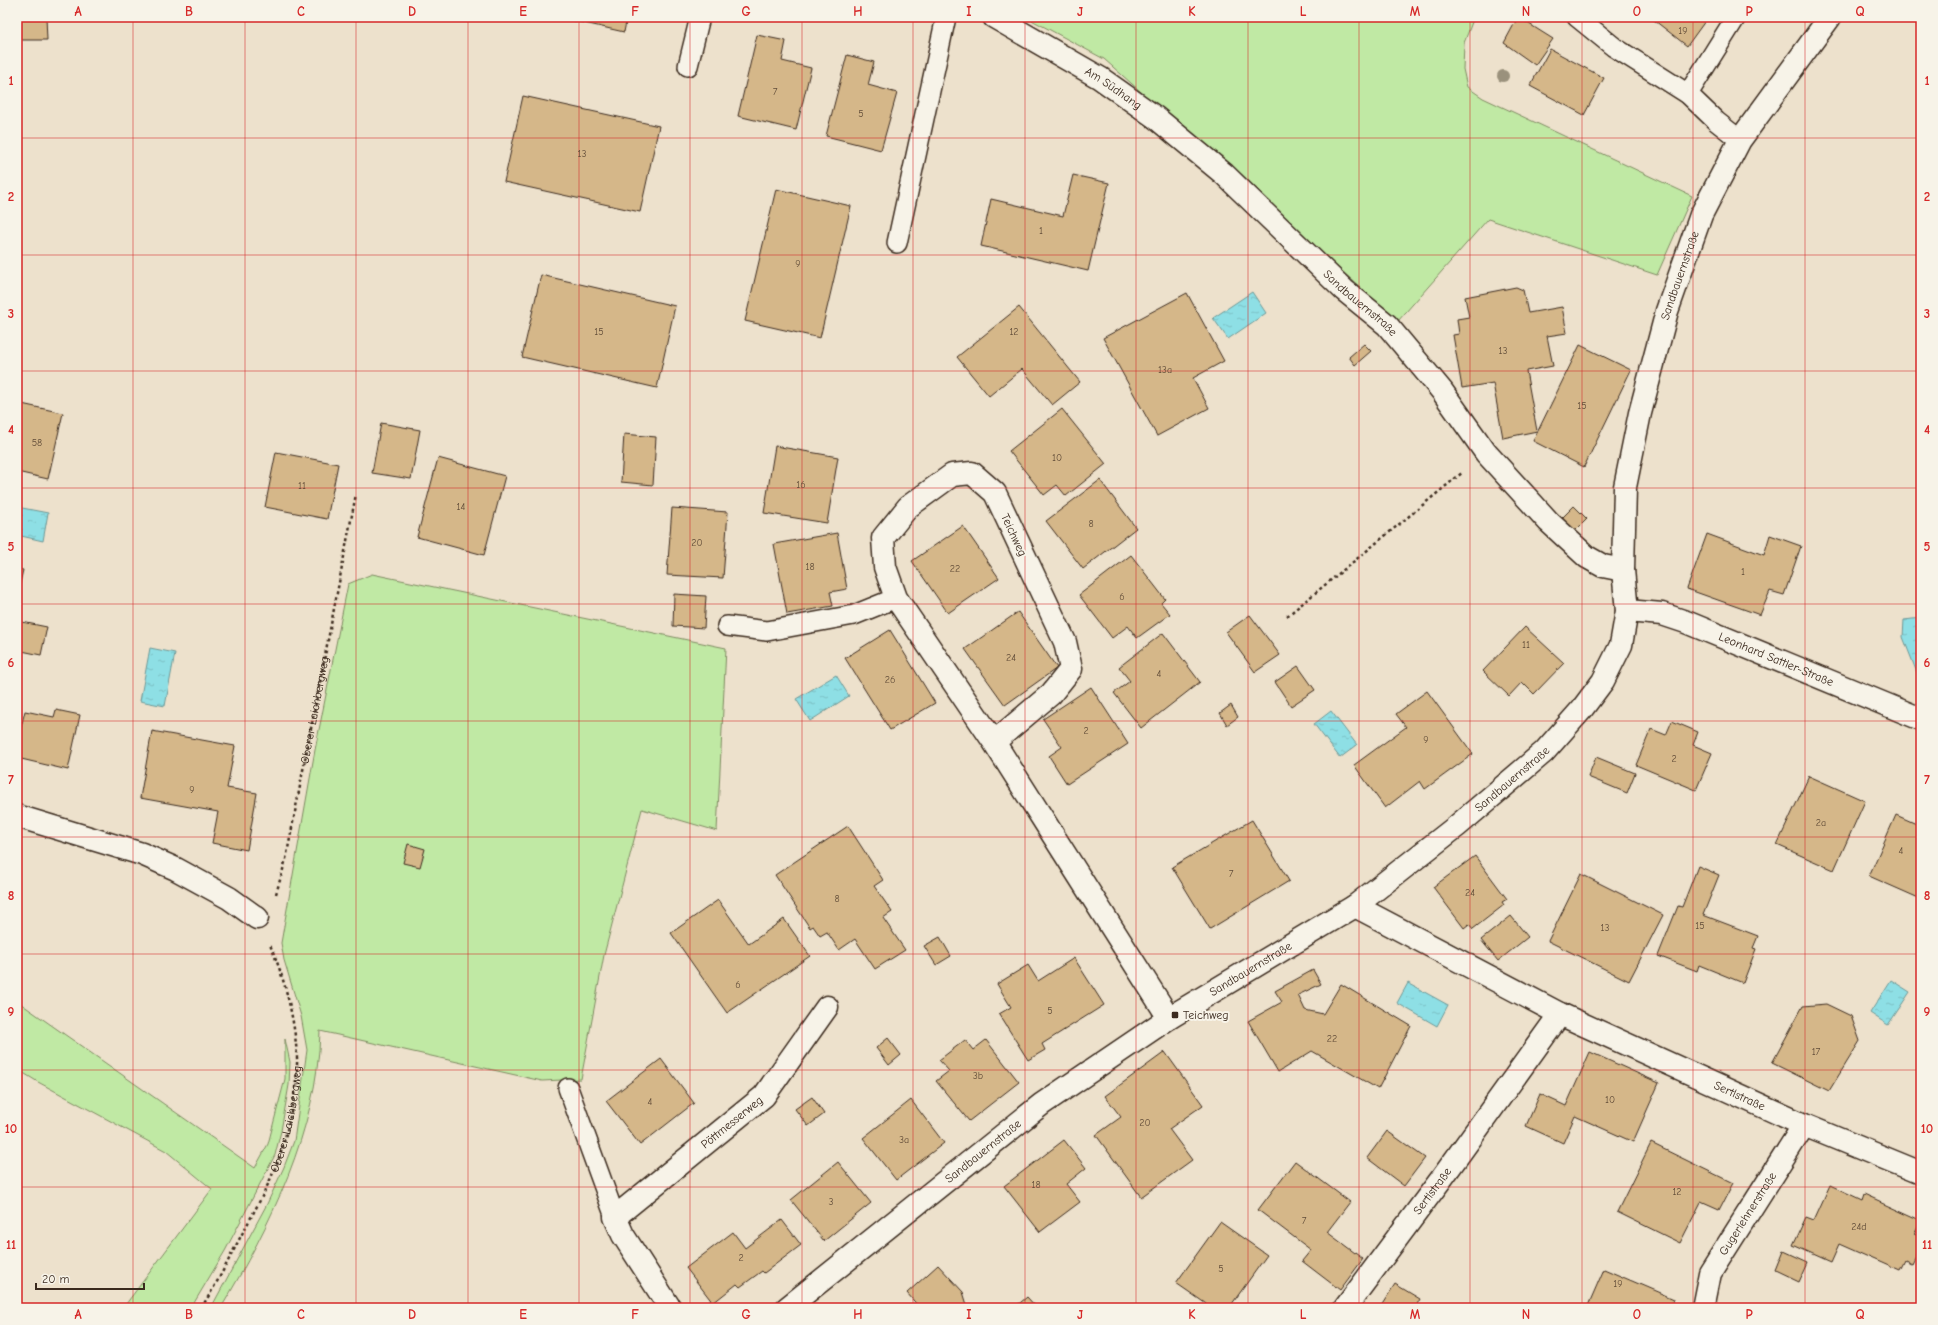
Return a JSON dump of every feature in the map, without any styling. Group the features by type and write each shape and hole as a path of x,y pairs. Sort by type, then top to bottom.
{"street":[{"name":"Am Südhang","path":"994,17 1100,78 1155,117 1224,174"},
{"name":"Sandbauernstraße","path":"787,1308 1042,1104 1169,1018 1355,906 1457,826 1544,752 1582,710 1603,681 1621,645 1628,611 1623,570 1624,487 1640,413 1666,318 1700,215 1740,140 1830,17"},
{"name":"Sandbauernstraße","path":"1224,174 1344,290 1387,325 1442,391 1486,453 1550,522 1587,557 1603,566 1623,570"},
{"name":"Teichweg","path":"994,742 1051,694 1071,668 1065,642 995,494 972,473 952,475 908,507 883,538 885,568 896,598 994,742 1169,1018"},
{"name":"Leonhard Sattler-Straße","path":"1628,611 1662,614 1686,622 1921,719"},
{"path":"17,816 142,854 176,869 229,898 257,918"},
{"name":"Sertlstraße","path":"1355,906 1560,1014 1804,1124 1921,1173"},
{"name":"Pöttmesserweg","path":"615,1217 764,1096 827,1007"},
{"name":"Sertlstraße","path":"1345,1308 1442,1178 1560,1014"},
{"name":"Gugerlehnerstraße","path":"1703,1308 1710,1273 1804,1124"},
{"path":"615,1217 624,1235 670,1308"}],"lane":[{"path":"688,66 700,17"},
{"path":"897,243 946,17"},
{"path":"1577,17 1614,47 1688,94 1716,121 1740,140"},
{"path":"1688,94 1736,17"},
{"path":"727,626 767,631 854,614 896,598"},
{"path":"568,1088 615,1217"}],"path":[{"path":"1287,616 1486,453"},
{"name":"Oberer Laichbergweg","path":"201,1308 214,1288 260,1200 281,1153 292,1108 297,1057 289,1002 276,960 257,918 266,910 278,892 286,858 356,494"}],"green space":[{"path":"1026,17 1474,17 1464,43 1463,69 1467,87 1483,98 1692,196 1657,275 1488,219 1398,321 1104,59"},
{"path":"372,574 726,648 717,831 642,809 604,955 581,1079 542,1081 320,1031 317,1068 311,1104 301,1140 288,1176 257,1244 221,1308 211,1308 267,1204 294,1141 307,1050 301,1016 284,960 281,943 315,750 348,584"},
{"path":"17,1001 255,1168 268,1144 285,1079 285,1039 290,1062 289,1085 275,1155 225,1251 191,1308 123,1308 212,1189 166,1151 38,1082 17,1069"}],"water":[{"path":"1252,292 1266,313 1228,339 1213,318"},
{"path":"17,507 48,513 43,541 17,535"},
{"path":"1921,618 1921,683 1903,637 1904,620"},
{"path":"150,648 175,653 165,706 140,701"},
{"path":"836,675 849,696 810,721 796,699"},
{"path":"1331,711 1357,745 1340,758 1314,724"},
{"path":"1891,980 1910,992 1888,1025 1870,1013"},
{"path":"1408,983 1448,1005 1437,1026 1397,1003"}],"building":[{"path":"17,17 46,17 47,40 17,40"},
{"path":"558,17 627,17 624,32"},
{"path":"1518,17 1553,39 1535,65 1504,43"},
{"path":"1650,17 1708,17 1687,46"},
{"path":"757,35 786,41 782,61 811,68 796,130 738,116"},
{"path":"1550,49 1604,78 1584,115 1530,86"},
{"path":"847,55 874,62 868,85 897,93 881,150 826,136"},
{"path":"523,96 659,126 640,212 504,182"},
{"path":"1073,175 1109,183 1088,271 981,246 991,199 1063,216"},
{"path":"776,189 851,206 820,338 745,321"},
{"path":"541,275 675,306 657,388 522,357"},
{"path":"1516,287 1523,290 1528,313 1562,307 1567,333 1547,336 1553,366 1526,371 1537,431 1503,438 1493,383 1462,388 1453,335 1459,334 1457,319 1469,317 1465,297"},
{"path":"1187,293 1224,361 1193,378 1209,408 1157,436 1103,338"},
{"path":"1019,307 1080,382 1052,405 1022,369 989,396 957,357"},
{"path":"1364,344 1371,351 1355,365 1349,357"},
{"path":"1580,345 1631,370 1584,467 1533,441"},
{"path":"17,403 63,413 48,479 17,472"},
{"path":"1062,409 1106,464 1066,496 1057,485 1044,495 1009,451"},
{"path":"381,423 420,430 411,479 372,473"},
{"path":"624,434 656,437 653,485 621,482"},
{"path":"775,446 838,457 827,523 764,513"},
{"path":"276,452 338,464 327,519 265,507"},
{"path":"438,458 505,476 484,555 417,537"},
{"path":"1100,480 1136,528 1083,569 1046,521"},
{"path":"1574,506 1587,519 1575,531 1562,518"},
{"path":"672,508 728,512 723,578 667,575"},
{"path":"963,526 999,578 948,613 912,561"},
{"path":"837,533 847,589 830,592 833,606 787,614 774,544"},
{"path":"1707,534 1764,555 1770,535 1801,546 1784,595 1770,591 1760,615 1687,589"},
{"path":"1131,555 1165,599 1161,603 1170,614 1137,638 1128,626 1112,638 1079,595"},
{"path":"17,569 23,570 17,596"},
{"path":"674,594 706,596 704,628 673,626"},
{"path":"1018,612 1057,668 1005,705 965,649"},
{"path":"1250,615 1280,655 1255,672 1226,632"},
{"path":"17,621 47,627 41,655 17,650"},
{"path":"1525,627 1564,663 1534,694 1522,682 1509,696 1483,671"},
{"path":"890,630 935,703 890,730 845,658"},
{"path":"1163,633 1200,682 1141,728 1114,693 1130,681 1119,667"},
{"path":"1298,666 1315,690 1291,706 1275,682"},
{"path":"1091,687 1128,744 1067,784 1049,756 1062,747 1043,719"},
{"path":"1427,691 1473,754 1425,789 1420,781 1385,808 1354,765 1406,727 1396,714"},
{"path":"1231,705 1238,717 1227,725 1220,713"},
{"path":"56,710 80,715 68,770 17,758 17,730 20,731 25,711 54,717"},
{"path":"1672,721 1698,732 1693,745 1712,753 1696,790 1636,765 1651,729 1666,735"},
{"path":"152,731 235,746 227,788 257,793 247,850 212,843 218,812 140,798"},
{"path":"1596,757 1635,773 1627,793 1588,777"},
{"path":"1809,776 1865,801 1834,870 1777,845"},
{"path":"1896,815 1921,826 1921,899 1869,876"},
{"path":"1252,820 1289,881 1210,929 1172,867"},
{"path":"848,826 883,880 874,886 892,912 883,918 905,950 875,969 855,939 839,950 827,932 820,936 813,926 810,928 775,875"},
{"path":"408,844 425,849 420,867 403,863"},
{"path":"1475,856 1507,899 1502,902 1504,905 1473,929 1469,924 1464,928 1433,887"},
{"path":"1698,866 1719,875 1703,915 1758,936 1753,948 1756,949 1743,983 1699,965 1697,971 1658,956 1678,906 1682,907"},
{"path":"1581,874 1663,915 1629,981 1548,941"},
{"path":"718,900 749,944 784,919 810,956 727,1013 671,933"},
{"path":"1511,916 1528,937 1498,961 1481,940"},
{"path":"940,937 951,956 936,965 924,946"},
{"path":"1074,958 1104,1005 1042,1044 1045,1050 1028,1060 999,1014 1011,1007 997,984 1028,965 1038,981"},
{"path":"1313,970 1321,984 1298,995 1305,1010 1323,1014 1341,984 1411,1026 1378,1089 1312,1051 1278,1072 1248,1021 1282,1002 1275,991"},
{"path":"1826,1004 1851,1016 1860,1041 1829,1091 1772,1063 1803,1006"},
{"path":"888,1038 901,1055 889,1065 876,1048"},
{"path":"965,1040 973,1050 986,1040 1019,1082 969,1121 936,1081 949,1071 939,1060"},
{"path":"1165,1052 1203,1105 1169,1129 1192,1160 1141,1197 1096,1135 1121,1117 1105,1096"},
{"path":"1590,1052 1659,1083 1633,1142 1575,1116 1563,1143 1526,1126 1540,1094 1566,1106"},
{"path":"661,1059 694,1103 640,1145 606,1101"},
{"path":"812,1097 824,1114 808,1126 795,1109"},
{"path":"911,1100 944,1143 896,1180 863,1138"},
{"path":"1387,1131 1425,1158 1404,1186 1367,1158"},
{"path":"1064,1140 1086,1168 1066,1184 1080,1202 1040,1232 1004,1186"},
{"path":"1651,1143 1733,1183 1719,1210 1701,1202 1680,1243 1617,1212"},
{"path":"1295,1161 1350,1202 1327,1232 1363,1259 1340,1290 1302,1261 1311,1250 1258,1210"},
{"path":"838,1162 871,1203 824,1241 791,1200"},
{"path":"1830,1185 1862,1200 1864,1194 1921,1220 1914,1234 1921,1237 1921,1244 1911,1264 1905,1261 1900,1271 1839,1244 1831,1262 1793,1245 1806,1217 1814,1220"},
{"path":"782,1220 801,1245 764,1273 762,1271 740,1287 737,1284 713,1303 686,1268 733,1232 745,1248"},
{"path":"1220,1222 1267,1255 1229,1308 1212,1308 1176,1283"},
{"path":"1784,1251 1808,1262 1799,1282 1776,1271"},
{"path":"938,1265 963,1292 968,1308 920,1308 907,1293"},
{"path":"1604,1269 1674,1299 1671,1308 1587,1308"},
{"path":"1395,1284 1420,1299 1415,1308 1384,1308 1381,1306"},
{"path":"1027,1297 1037,1308 1014,1308"}],"place":[{"name":"Teichweg","path":"1175,1015"}]}
